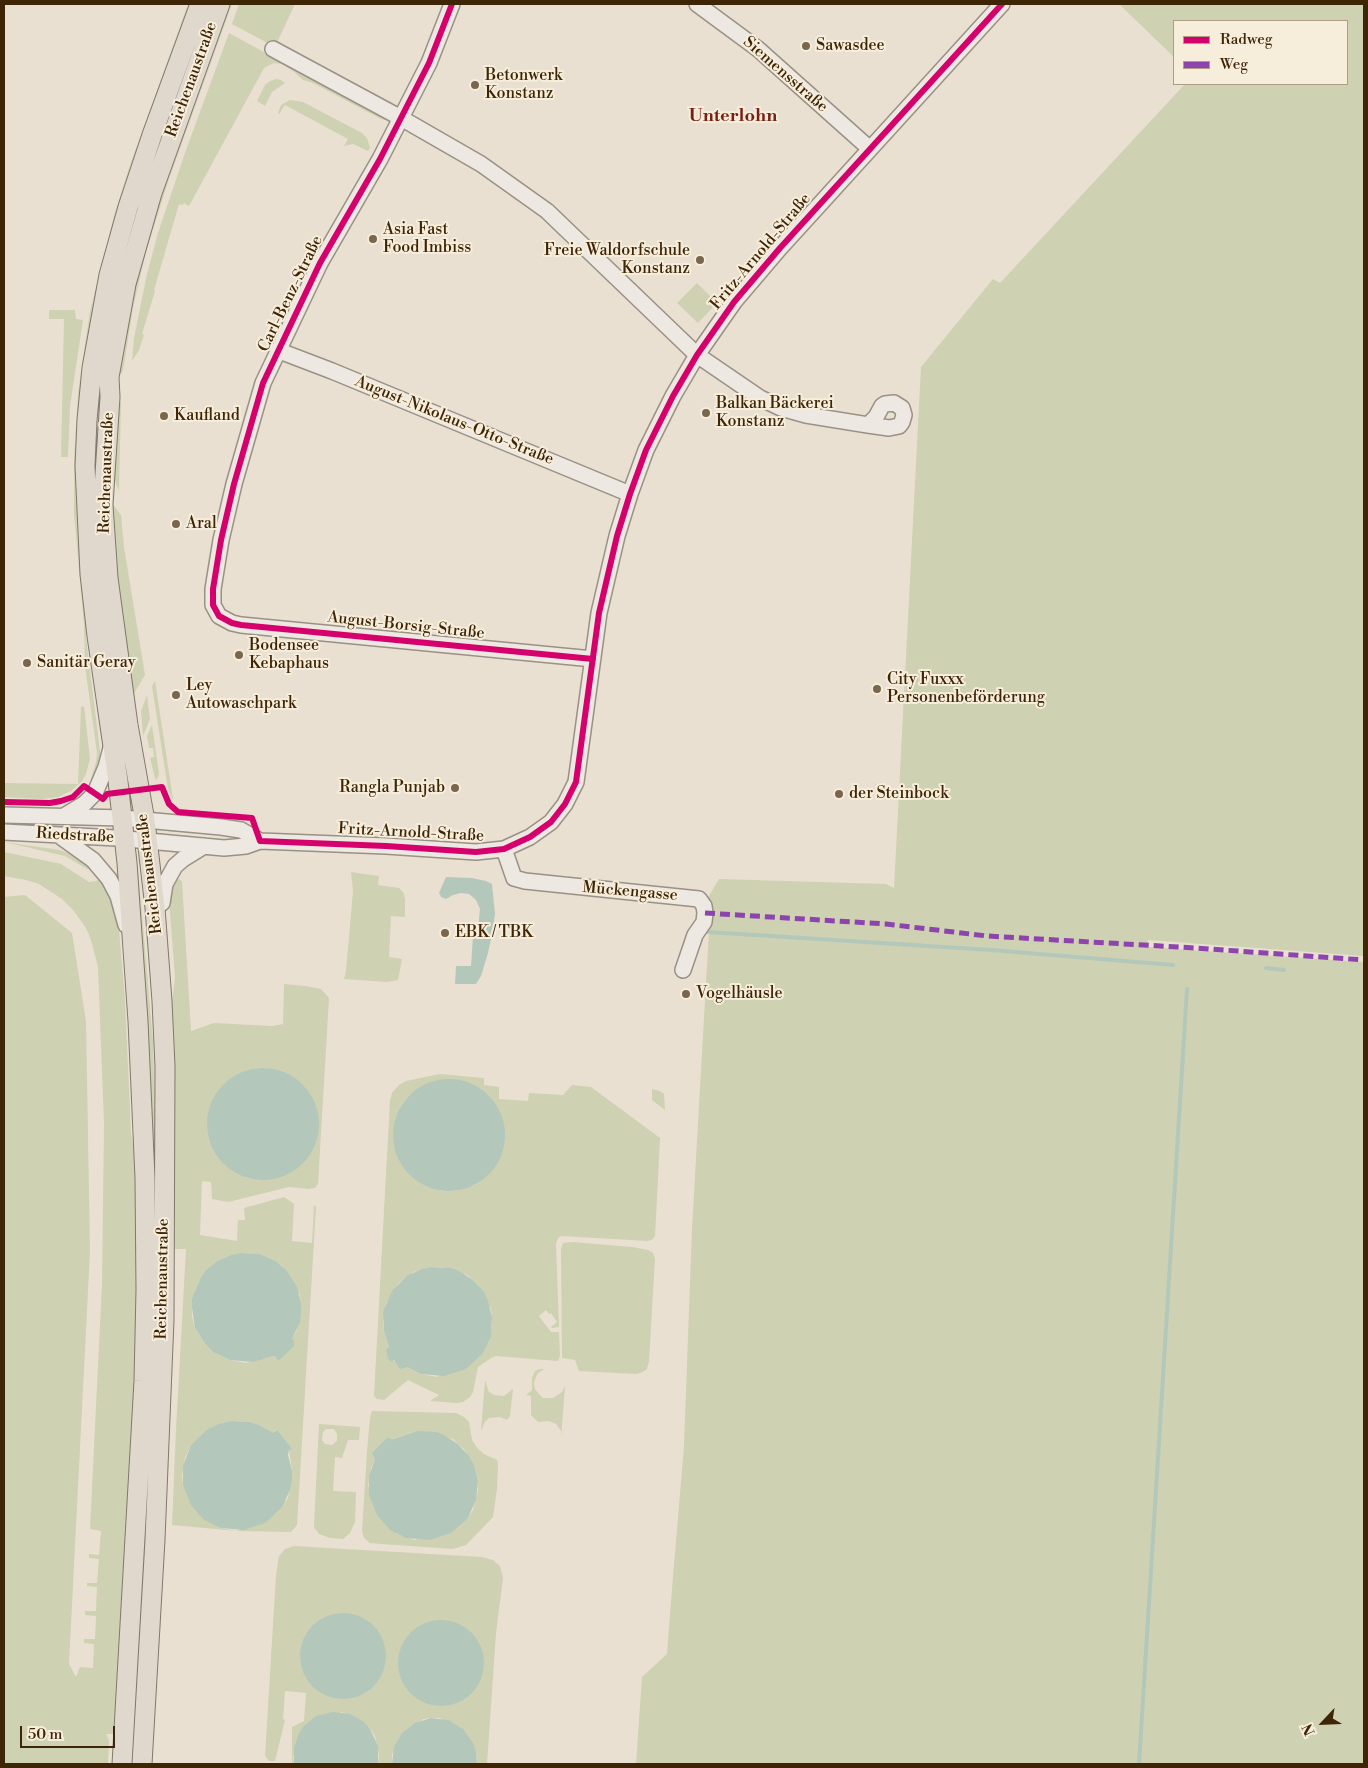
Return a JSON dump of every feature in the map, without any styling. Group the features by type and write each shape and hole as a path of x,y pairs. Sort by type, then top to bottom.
{"main road":[{"name":"Reichenaustraße","path":"122,1764 144,1381 146,1290 145,1178 138,1020 124,839 113,743 97,636 87,528 85,466 87,420 92,368 109,275 128,207 200,4"},
{"name":"Reichenaustraße","path":"142,1764 156,1540 164,1320 165,1066 155,908 147,841 123,690 105,543 103,505 110,377 126,284 142,222 220,4"}],"street":[{"name":"Carl-Benz-Straße","path":"219,616 215,611 212,597 221,540 234,484 260,392 277,350 326,251 380,159 430,63 452,4"},
{"name":"Siemensstraße","path":"697,4 758,50 870,149"},
{"name":"Fritz-Arnold-Straße","path":"147,841 204,846 246,846 260,841 476,852 504,849 530,837 550,822 565,804 576,782 604,588 630,494 646,450 673,396 697,356 745,288 1002,4"},
{"path":"273,49 401,118 481,164 547,211 697,356 760,398 781,408 868,425"},
{"name":"August-Nikolaus-Otto-Straße","path":"277,350 630,494"},
{"name":"August-Borsig-Straße","path":"219,616 232,623 241,625 593,659"},
{"path":"63,817 76,810 95,793 106,767 113,743"},
{"name":"Riedstraße","path":"4,815 122,818 144,821"},
{"name":"Fritz-Arnold-Straße","path":"144,821 241,830 260,841"},
{"name":"Riedstraße","path":"4,832 147,841"},
{"path":"60,836 93,860 109,879 118,896 132,944"},
{"path":"155,908 162,903 165,884 169,874 183,859 204,846"},
{"name":"Mückengasse","path":"504,849 514,878 525,882 699,899 706,913 704,922 695,935 683,970"}],"shaded area":[{"path":"188,4 193,4 99,287 86,638 100,751 100,762 92,786 91,779 97,753 85,666 84,625 74,513 74,459 78,393 90,311 114,216 129,168"},
{"path":"227,4 232,4 169,179 146,251 133,308 123,371 118,378 142,250"},
{"path":"239,4 295,4 275,47 232,24"},
{"path":"1119,4 1364,4 1364,956 1148,940 1147,947 1364,962 1364,1764 636,1764 642,1677 667,1654 684,1446 692,1228 710,913 707,899 719,879 886,884 894,888 921,367 993,279 1000,283 1184,85 1348,85 1348,20 1173,20 1173,56","holes":["827,940 991,950 1081,958"]},
{"path":"229,33 386,119 379,118 313,83 303,80 282,64 274,63 264,68 189,206 184,203 182,205 179,204 142,334 144,335 139,350 132,361 134,338 147,274 158,233"},
{"path":"276,79 285,83 272,92 265,106 257,101 265,85"},
{"path":"290,100 303,102 362,133 367,138 370,148 368,151 353,144 344,146 348,139 285,105 279,114 281,105"},
{"path":"697,283 717,303 698,323 677,303"},
{"path":"49,310 75,310 76,319 83,320 70,406 68,457 61,457 64,319 49,319"},
{"path":"119,401 121,402 119,492 115,480"},
{"path":"112,503 121,515 124,547 145,675 132,697 119,605"},
{"path":"155,681 173,799 168,789 152,686"},
{"path":"147,695 150,719 143,736 141,711"},
{"path":"84,706 90,759 82,781 71,791 58,797 42,799 4,797 4,783 78,784 81,707"},
{"path":"152,725 159,773 156,780 150,758 154,757 153,748 149,748 147,736"},
{"path":"4,842 60,850 77,857 93,869 87,869 65,856"},
{"path":"4,852 61,864 89,882 101,878 107,888 118,917 125,1000 131,1133 138,1176 137,1362 116,1734 106,1734 109,1740 108,1764 4,1764 4,897 25,895 72,933 86,1021 90,1251 69,1664 76,1677 80,1667 93,1668 94,1644 84,1643 84,1639 95,1639 96,1616 85,1615 85,1611 96,1611 97,1587 87,1586 87,1583 97,1583 99,1559 89,1558 89,1554 99,1555 101,1531 90,1529 102,1284 104,1123 98,967 91,940 86,928 74,911 62,899 39,884 4,876"},
{"path":"138,868 153,1041 156,1149 152,1149 134,869"},
{"path":"351,872 379,876 378,885 399,888 403,892 405,917 391,916 389,957 402,959 398,980 387,982 344,979 353,891"},
{"path":"175,877 182,881 191,1031 214,1023 272,1026 283,1024 284,984 321,989 329,998 318,1184 315,1188 289,1187 228,1202 212,1199 211,1182 202,1181 200,1235 237,1241 238,1220 245,1220 244,1208 284,1197 294,1204 292,1241 312,1243 314,1205 316,1207 297,1525 291,1532 237,1531 172,1525 186,1249 171,1249 171,1011 175,977 169,900","holes":["257,1068 267,1068 285,1073 294,1078 305,1087 317,1112 262,1180 247,1178 216,1154 208,1135 207,1124 210,1106 222,1086 238,1074","240,1253 260,1254 276,1261 282,1266 300,1295 301,1313 296,1332 278,1360 273,1356 246,1363 230,1360 213,1352 195,1328 192,1317 192,1298 201,1277 217,1261","231,1421 250,1422 259,1425 273,1434 276,1430 289,1450 292,1471 287,1500 237,1531 221,1528 183,1485 182,1476 185,1458 191,1445 222,1423"]},
{"path":"446,877 472,878 492,884 495,914 492,934 481,976 476,984 455,984 456,966 471,966 473,936 478,929 480,909 476,900 469,894 461,893 446,899 441,897 439,893"},
{"path":"263,1068 284,1072 302,1085 315,1103 319,1124 315,1145 302,1163 284,1176 263,1180 242,1176 224,1163 211,1145 207,1124 211,1103 224,1085 242,1072"},
{"path":"440,1074 484,1078 484,1085 499,1087 499,1099 528,1101 529,1093 563,1095 572,1085 591,1087 660,1138 655,1236 652,1240 647,1241 561,1236 558,1238 556,1244 559,1327 551,1327 557,1322 551,1313 549,1314 546,1310 539,1316 551,1332 559,1332 560,1356 558,1361 496,1356 491,1358 478,1367 473,1392 463,1402 430,1401 439,1395 408,1380 384,1400 377,1399 374,1396 390,1100 392,1093 399,1085 406,1081","holes":["471,1084 485,1093 496,1106 504,1131 502,1151 477,1184 456,1191 441,1191 393,1135 396,1117 402,1104 408,1097 424,1085","431,1267 441,1267 467,1275 478,1285 491,1309 492,1317 492,1327 437,1377 421,1374 388,1358 389,1347 383,1322 386,1304 398,1284 413,1272"]},
{"path":"449,1079 470,1083 488,1096 501,1114 505,1135 501,1156 488,1174 470,1187 449,1191 428,1187 410,1174 397,1156 393,1135 397,1114 410,1096 428,1083"},
{"path":"652,1089 664,1094 665,1110 652,1100"},
{"path":"573,1242 632,1247 648,1250 653,1253 655,1259 649,1361 647,1369 643,1372 637,1374 579,1371 575,1360 562,1358 561,1249 563,1243"},
{"path":"240,1253 260,1254 276,1261 287,1271 297,1287 301,1303 301,1313 300,1322 292,1339 294,1346 278,1361 273,1356 253,1362 230,1360 213,1352 195,1328 192,1298 201,1277 217,1261"},
{"path":"431,1267 451,1268 473,1280 484,1292 492,1317 491,1336 483,1353 466,1369 444,1376 421,1374 407,1367 400,1369 394,1360 391,1362 388,1358 386,1350 389,1347 384,1331 383,1312 392,1291 408,1275"},
{"path":"544,1369 537,1374 534,1383 535,1389 543,1398 553,1398 562,1392 565,1386 561,1438 561,1431 556,1424 549,1421 538,1422 531,1415 531,1396 526,1395 532,1390 532,1378 535,1371"},
{"path":"485,1380 489,1392 494,1395 504,1396 513,1389 510,1416 507,1420 500,1417 489,1418 481,1431"},
{"path":"372,1411 456,1413 469,1422 472,1440 477,1448 484,1454 497,1460 498,1465 493,1517 466,1545 453,1549 370,1543 364,1538 362,1531","holes":["417,1431 453,1439 464,1449 474,1465 478,1481 478,1491 473,1510 468,1518 415,1540 397,1534 368,1486 371,1468 375,1459 374,1455 392,1439"]},
{"path":"231,1421 250,1422 273,1433 277,1430 292,1449 289,1450 288,1455 292,1471 292,1481 282,1507 265,1523 244,1530 221,1528 204,1520 191,1505 183,1485 183,1466 191,1445 208,1429"},
{"path":"319,1424 360,1427 359,1440 348,1440 342,1458 335,1457 333,1491 356,1492 355,1522 350,1533 343,1539 330,1538 319,1534 314,1527","holes":["326,1429 334,1429 337,1434 337,1441 332,1445 325,1444 322,1440 323,1432"]},
{"path":"417,1431 436,1432 458,1444 474,1465 478,1481 476,1500 468,1518 451,1533 430,1540 406,1538 390,1530 377,1515 369,1495 369,1476 375,1459 372,1453 387,1438 393,1439"},
{"path":"294,1546 482,1557 493,1560 500,1566 503,1578 496,1633 487,1764 477,1764 476,1752 440,1718 431,1718 423,1719 392,1754 392,1764 378,1764 379,1755 375,1736 357,1718 341,1712 293,1756 294,1764 292,1764 292,1727 304,1721 306,1693 285,1691 283,1719 285,1720 275,1761 269,1761 265,1756 276,1575 279,1556 285,1549"},
{"path":"343,1613 367,1620 379,1632 386,1656 379,1680 367,1692 343,1699 319,1692 307,1680 300,1656 307,1632 319,1620"},
{"path":"441,1620 457,1624 471,1633 480,1647 484,1663 480,1679 471,1693 457,1702 441,1706 425,1702 411,1693 402,1679 398,1663 402,1647 411,1633 425,1624"},
{"path":"333,1712 350,1714 364,1722 370,1729 378,1746 378,1764 294,1764 294,1748 299,1733 304,1726 316,1716"},
{"path":"431,1718 448,1720 463,1729 473,1743 477,1764 392,1764 394,1747 402,1733 415,1723"}],"waterway":[{"path":"708,932 991,950 1173,965"},
{"path":"1266,968 1284,970"},
{"path":"1139,1764 1187,989"}],"marked path":[{"path":"705,913 886,924 987,936 1364,960"}],"cycle path":[{"path":"452,4 429,63 380,159 320,263 263,383 234,484 221,540 213,589 213,605 219,616 232,623 241,625 593,659"},
{"path":"4,802 50,803 61,801 73,797 84,786 103,799 107,794 162,787 169,804 178,812 252,818 260,841 476,852 504,849 530,837 551,822 565,804 576,782 599,613 617,536 646,450 673,396 697,355 734,302 780,248 1002,4"}],"place":[{"name":"Sawasdee","path":"806,46"},
{"name":"Betonwerk Konstanz","path":"475,85"},
{"name":"Asia Fast Food Imbiss","path":"373,239"},
{"name":"Freie Waldorfschule Konstanz","path":"700,260"},
{"name":"Balkan Bäckerei Konstanz","path":"706,413"},
{"name":"Kaufland","path":"164,416"},
{"name":"Aral","path":"176,524"},
{"name":"Bodensee Kebaphaus","path":"239,655"},
{"name":"Sanitär Geray","path":"27,663"},
{"name":"City Fuxxx Personenbeförderung","path":"877,689"},
{"name":"Ley Autowaschpark","path":"176,695"},
{"name":"Rangla Punjab","path":"455,788"},
{"name":"der Steinbock","path":"839,794"},
{"name":"EBK / TBK","path":"445,933"},
{"name":"Vogelhäusle","path":"686,994"}],"district":[{"name":"Unterlohn","path":"733,117"}]}
